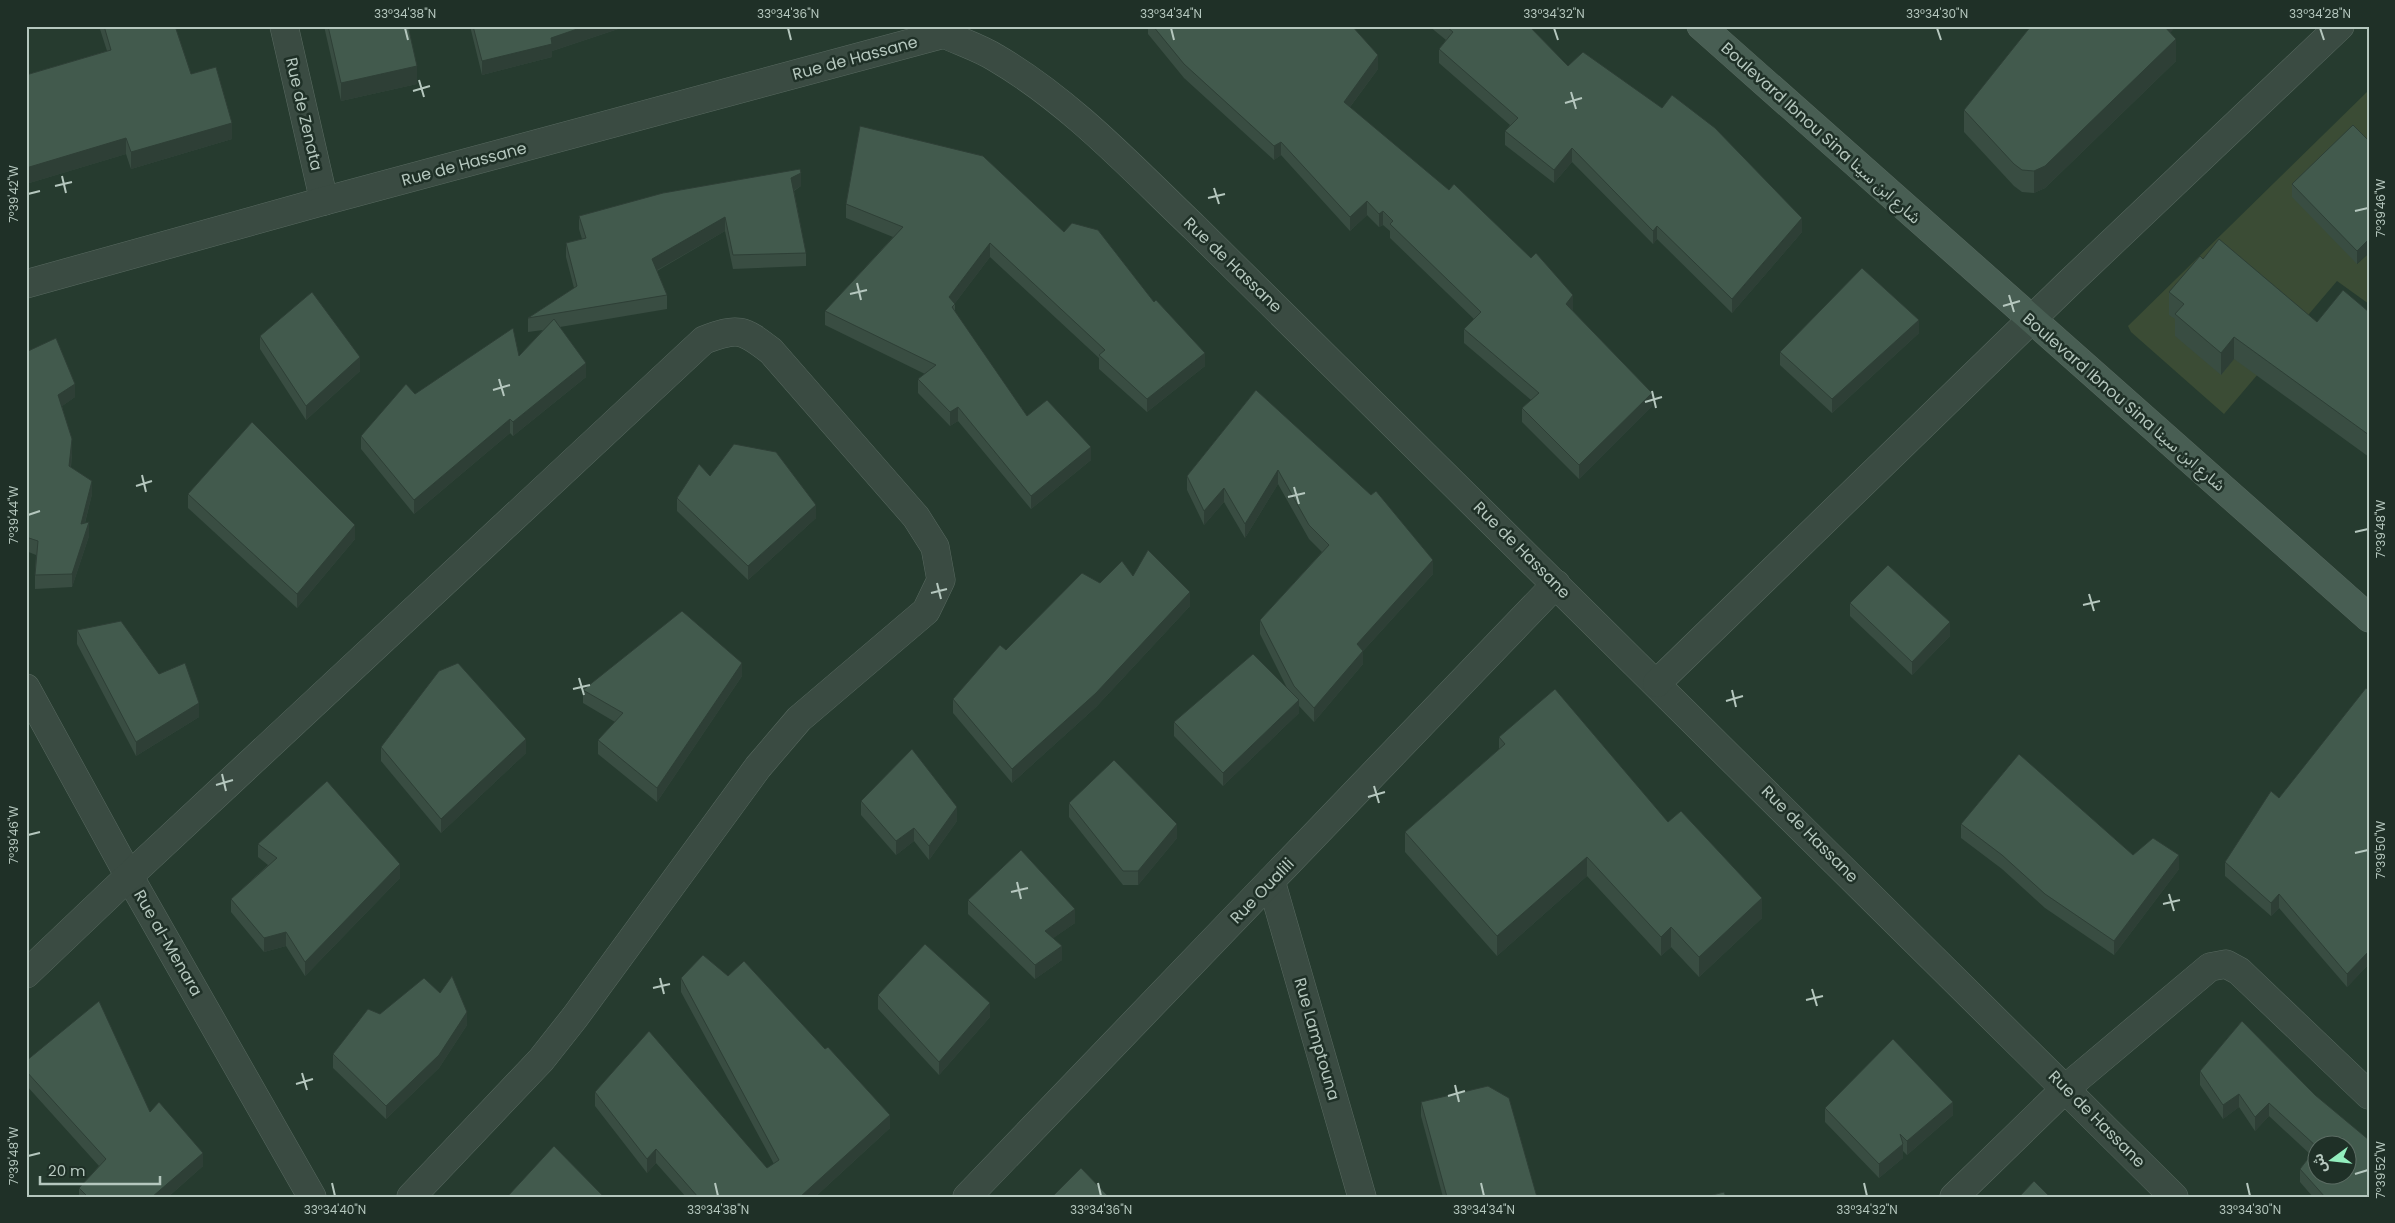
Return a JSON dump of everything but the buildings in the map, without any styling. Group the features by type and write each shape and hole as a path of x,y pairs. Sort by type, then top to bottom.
{"main road":[{"name":"Boulevard Ibnou Sina شارع ابن سينا","path":"1701,26 2369,618"}],"street":[{"name":"Rue de Zenata","path":"284,26 324,201"},
{"path":"1657,683 2031,319 2340,26"},
{"name":"Rue de Hassane","path":"26,284 945,30 995,57 1040,87 1102,140 1195,228 1657,683 2174,1197"},
{"path":"26,974 704,340 730,330 751,336 771,351 916,517 935,547 941,580 926,612 799,719 758,767 575,1017 541,1060 411,1197"},
{"name":"Rue Oualili","path":"967,1197 1556,584"},
{"name":"Rue al-Menara","path":"26,688 129,876 312,1197"},
{"name":"Rue Lamptouna","path":"1271,881 1362,1197"},
{"path":"1954,1197 2066,1088 2197,976 2210,968 2226,964 2239,971 2369,1095"}],"green space":[{"path":"2369,90 2369,155 2357,264 2369,253 2369,304 2337,281 2224,414 2131,332 2128,326"}]}
